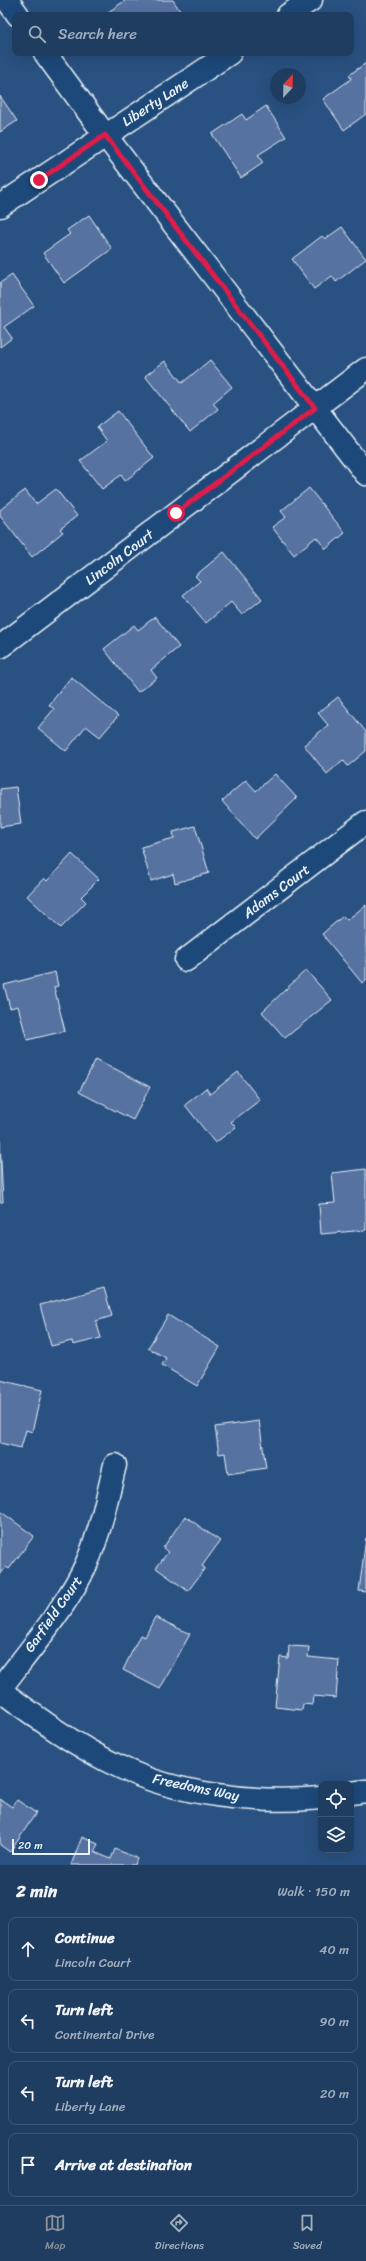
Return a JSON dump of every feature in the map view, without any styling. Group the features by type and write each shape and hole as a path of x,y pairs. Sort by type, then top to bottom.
{"street":[{"path":"7,0 16,12"},
{"path":"293,12 311,0"},
{"path":"47,56 105,135 366,474"},
{"name":"Liberty Lane","path":"0,206 225,56"},
{"name":"Lincoln Court","path":"0,647 366,369"},
{"name":"Adams Court","path":"186,960 366,822"},
{"name":"Garfield Court","path":"0,1689 65,1602 82,1573 100,1524 115,1465"},
{"name":"Freedoms Way","path":"0,1689 72,1740 120,1767 165,1784 212,1793 263,1800 318,1798"},
{"path":"354,1793 366,1791"}],"building":[{"path":"126,0 173,0 181,12 108,12"},
{"path":"366,63 366,114 344,130 323,99 351,79 349,75"},
{"path":"0,96 17,121 0,132"},
{"path":"266,106 286,137 258,155 263,163 241,178 212,134 242,114 246,120"},
{"path":"89,215 112,249 64,283 43,253 70,234 67,230"},
{"path":"342,227 366,259 336,282 332,276 314,289 292,259 322,236 325,239"},
{"path":"12,275 34,306 4,327 12,338 0,347 0,283"},
{"path":"210,360 232,387 213,403 218,409 190,432 145,376 165,361 182,383"},
{"path":"118,411 154,458 125,481 121,475 102,489 80,461 107,441 97,427"},
{"path":"309,488 345,533 326,549 316,537 294,555 272,527 286,517 281,511"},
{"path":"56,489 77,516 60,529 63,532 32,557 0,516 0,510 25,490 36,504"},
{"path":"224,552 262,599 242,615 231,602 206,623 183,595 200,581 195,576"},
{"path":"155,617 179,647 151,670 157,678 138,692 104,649 134,625 138,630"},
{"path":"71,677 118,716 100,737 86,726 66,751 38,728 54,709 49,705"},
{"path":"338,697 366,732 366,751 348,766 343,760 327,774 304,745 328,725 318,713"},
{"path":"275,774 297,798 255,839 222,801 246,780 256,791"},
{"path":"16,787 21,824 0,827 0,789"},
{"path":"195,826 209,873 175,883 173,874 151,881 141,847 174,838 173,832"},
{"path":"72,854 99,879 81,897 86,902 61,928 27,896 44,878 47,881"},
{"path":"366,905 366,980 362,983 322,934 343,916 347,920"},
{"path":"306,970 332,1000 285,1038 262,1012"},
{"path":"55,972 58,986 54,987 65,1031 27,1040 18,1006 10,1008 4,985"},
{"path":"96,1059 150,1087 133,1120 79,1092"},
{"path":"238,1072 260,1100 231,1122 236,1127 215,1143 185,1105 206,1088 210,1094"},
{"path":"0,1141 3,1202 0,1202"},
{"path":"366,1169 366,1230 321,1234 319,1204 335,1203 332,1173"},
{"path":"104,1288 112,1316 96,1321 101,1338 73,1345 72,1341 51,1346 40,1305"},
{"path":"168,1315 220,1347 197,1386 162,1365 166,1358 148,1348"},
{"path":"0,1380 42,1390 32,1432 26,1430 21,1448 0,1443"},
{"path":"259,1421 266,1468 228,1474 225,1453 219,1454 215,1427"},
{"path":"0,1511 34,1536 9,1569 6,1567 0,1575"},
{"path":"185,1516 220,1541 202,1566 205,1568 188,1591 156,1568 168,1552 163,1548"},
{"path":"366,1538 366,1592 359,1591"},
{"path":"155,1617 190,1634 160,1689 123,1670 140,1635 145,1637"},
{"path":"289,1646 309,1647 308,1657 339,1660 336,1698 313,1696 312,1705 303,1704 302,1710 275,1707 280,1657 288,1658"},
{"path":"0,1799 12,1807 17,1800 36,1813 10,1852 0,1845"},
{"path":"82,1837 98,1844 94,1852 111,1859 115,1849 137,1858 135,1865 71,1865"}],"route":[{"path":"39,180 105,135 315,408 176,513"}]}
